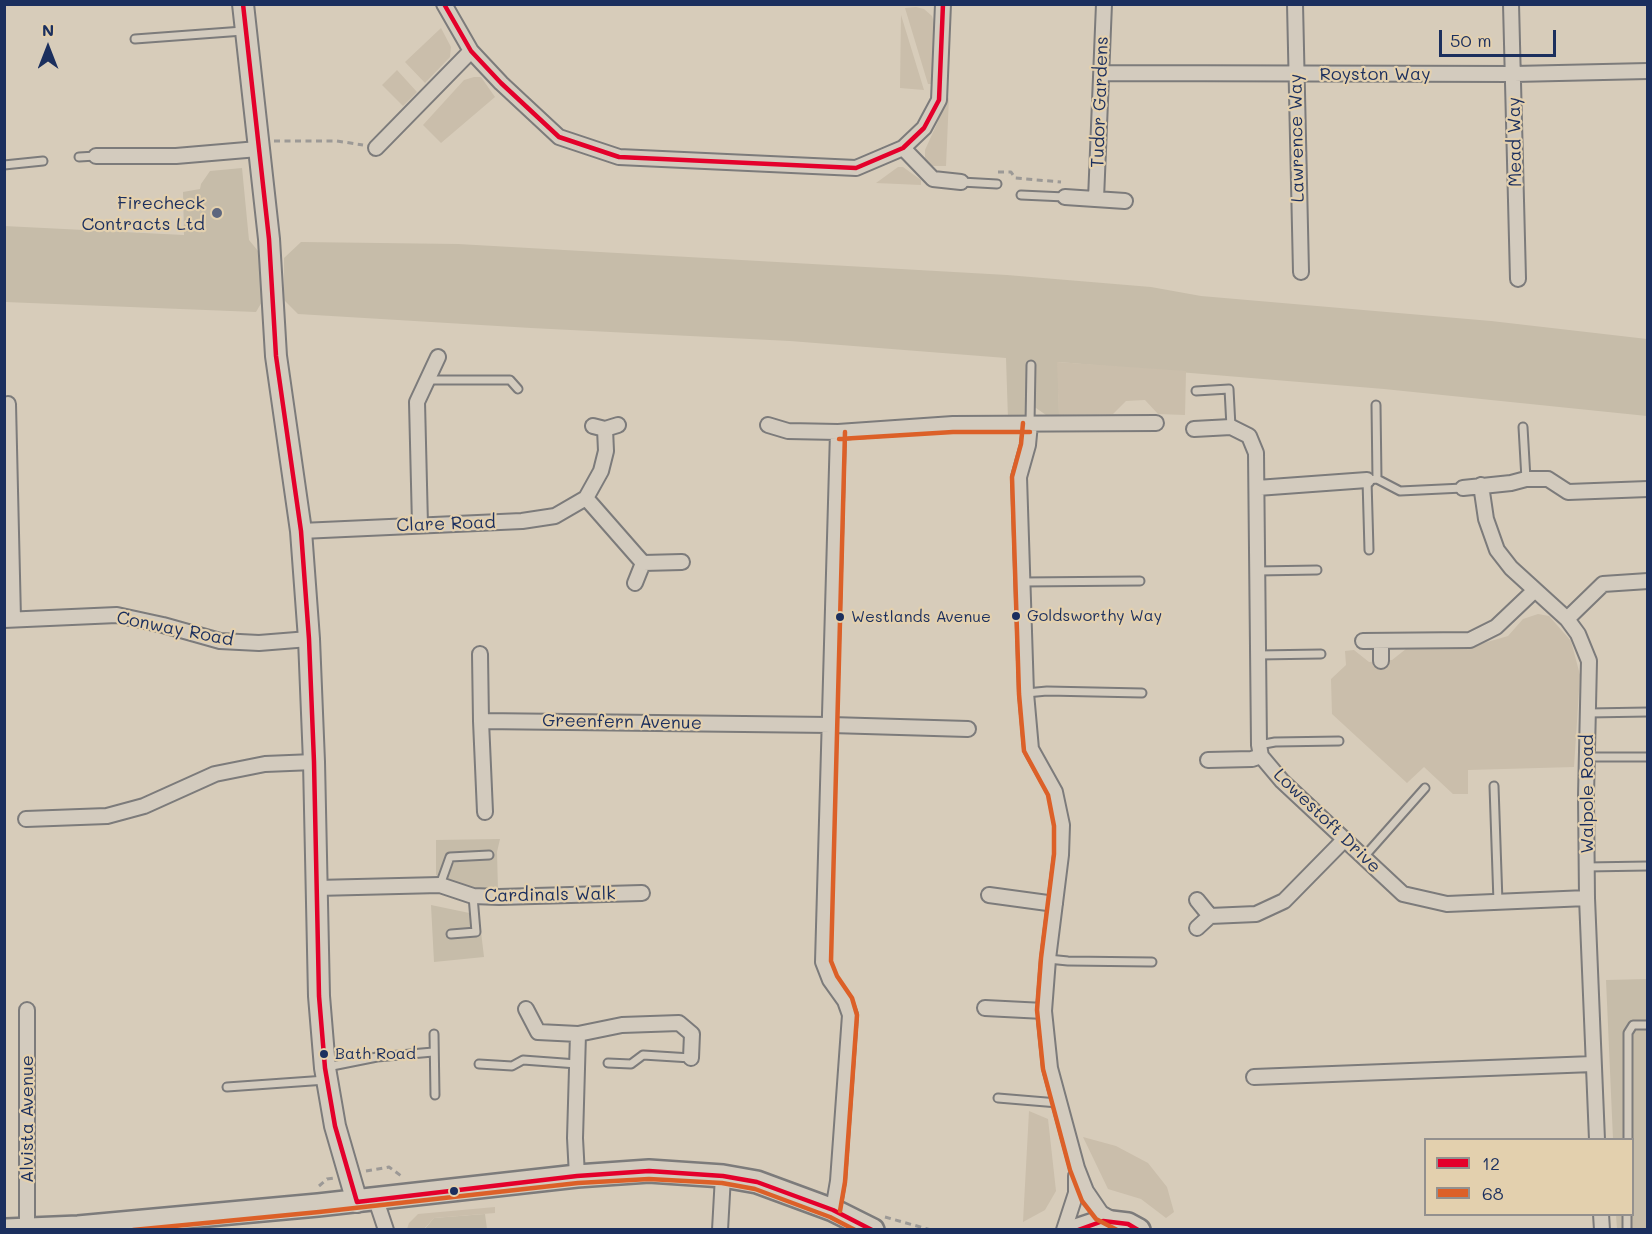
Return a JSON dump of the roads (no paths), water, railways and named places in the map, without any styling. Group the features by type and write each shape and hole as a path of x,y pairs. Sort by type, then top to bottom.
{"main road":[{"path":"6,1230 78,1227 367,1201 577,1176 649,1171 723,1176 758,1182 833,1210 873,1230"},
{"path":"1076,1230 1095,1223 1117,1222 1139,1230"}],"street":[{"path":"243,4 269,239 276,356 301,531 309,639 314,762 319,996 326,1074 334,1126 367,1201 386,1230"},
{"path":"444,4 471,51 501,83 559,137 618,157 856,168 903,148 924,128 939,100 944,4"},
{"name":"Tudor Gardens","path":"1096,199 1104,4"},
{"name":"Lawrence Way","path":"1295,4 1301,272"},
{"name":"Mead Way","path":"1511,4 1518,279"},
{"path":"376,148 471,51"},
{"name":"Royston Way","path":"1102,73 1514,74 1647,71"},
{"path":"96,156 176,156 258,146"},
{"path":"903,148 933,179 961,182"},
{"path":"1065,197 1125,201"},
{"path":"420,525 417,402 438,357"},
{"path":"9,619 12,404"},
{"path":"768,425 788,431 838,432 953,424 1030,424 1134,416 1156,423"},
{"path":"1030,424 1028,445 1019,477 1026,693 1031,749 1055,792 1062,825 1061,855 1044,1011 1050,1068 1077,1168 1093,1204 1101,1213 1117,1222"},
{"path":"606,427 606,451 601,471 586,498 643,562 682,562"},
{"path":"1194,429 1231,428 1249,436 1256,453 1260,750 1252,759 1208,760"},
{"path":"833,1210 838,1181 850,1015 845,1001 830,980 823,962 838,432"},
{"path":"1462,488 1511,483 1526,478 1548,479 1568,492 1647,489"},
{"path":"1257,488 1372,480"},
{"name":"Walpole Road","path":"1481,485 1486,519 1497,550 1511,568 1567,619 1578,634 1589,661 1586,867 1597,1138"},
{"name":"Clare Road","path":"301,531 522,521 555,516 586,498"},
{"path":"635,583 643,562"},
{"path":"1567,619 1603,584 1647,581"},
{"path":"1363,641 1470,640 1496,627 1535,590"},
{"name":"Conway Road","path":"9,619 117,615 163,624 220,641 260,643 309,639"},
{"path":"1381,641 1381,661"},
{"path":"480,654 485,812"},
{"name":"Greenfern Avenue","path":"481,722 831,725 968,729"},
{"name":"Lowestoft Drive","path":"1260,750 1282,781 1403,894 1447,904 1587,898"},
{"path":"26,818 107,816 144,806 215,774 265,764 314,762"},
{"path":"1197,928 1210,916 1256,914 1284,901 1344,840"},
{"name":"Cardinals Walk","path":"316,888 440,885 473,896 499,897 642,893"},
{"path":"989,895 1055,904"},
{"path":"1197,900 1210,916"},
{"path":"985,1008 1044,1011"},
{"path":"526,1009 538,1032 578,1034 622,1025 679,1023 692,1034 691,1058"},
{"name":"Alvista Avenue","path":"27,1010 27,1229"},
{"path":"577,1176 575,1138 578,1034"},
{"path":"1254,1077 1593,1064"},
{"path":"1064,1230 1076,1193 1077,1168"},
{"path":"720,1230 723,1176"}],"lane":[{"path":"135,39 246,31"},
{"path":"79,157 96,156"},
{"path":"4,165 43,161"},
{"path":"961,182 997,184"},
{"path":"1021,195 1065,197"},
{"path":"1030,424 1031,365"},
{"path":"427,380 510,380 518,389"},
{"path":"1196,392 1228,389 1231,428"},
{"path":"1369,550 1376,405"},
{"path":"1523,427 1526,478"},
{"path":"1372,480 1400,491 1462,488"},
{"path":"1257,571 1317,570"},
{"path":"1022,582 1140,581"},
{"path":"1258,655 1321,654"},
{"path":"1026,693 1142,693"},
{"path":"1588,713 1647,712"},
{"path":"1260,750 1275,742 1339,741"},
{"path":"1586,757 1647,757"},
{"path":"1494,786 1498,902"},
{"path":"1363,858 1425,788"},
{"path":"440,885 450,856 489,855"},
{"path":"1586,867 1647,866"},
{"path":"451,934 476,932 473,896"},
{"path":"1048,959 1152,962"},
{"path":"1628,1138 1628,1033 1632,1025 1647,1025"},
{"path":"434,1034 435,1095"},
{"path":"227,1087 326,1074 376,1058 434,1052"},
{"path":"608,1063 631,1064 643,1055 691,1058"},
{"path":"479,1064 512,1066 523,1060 577,1064"},
{"path":"998,1098 1058,1102"}],"place":[{"name":"Firecheck Contracts Ltd","path":"217,213"},
{"name":"Goldsworthy Way","path":"1016,616"},
{"name":"Westlands Avenue","path":"840,617"},
{"name":"Bath Road","path":"324,1054"}]}
